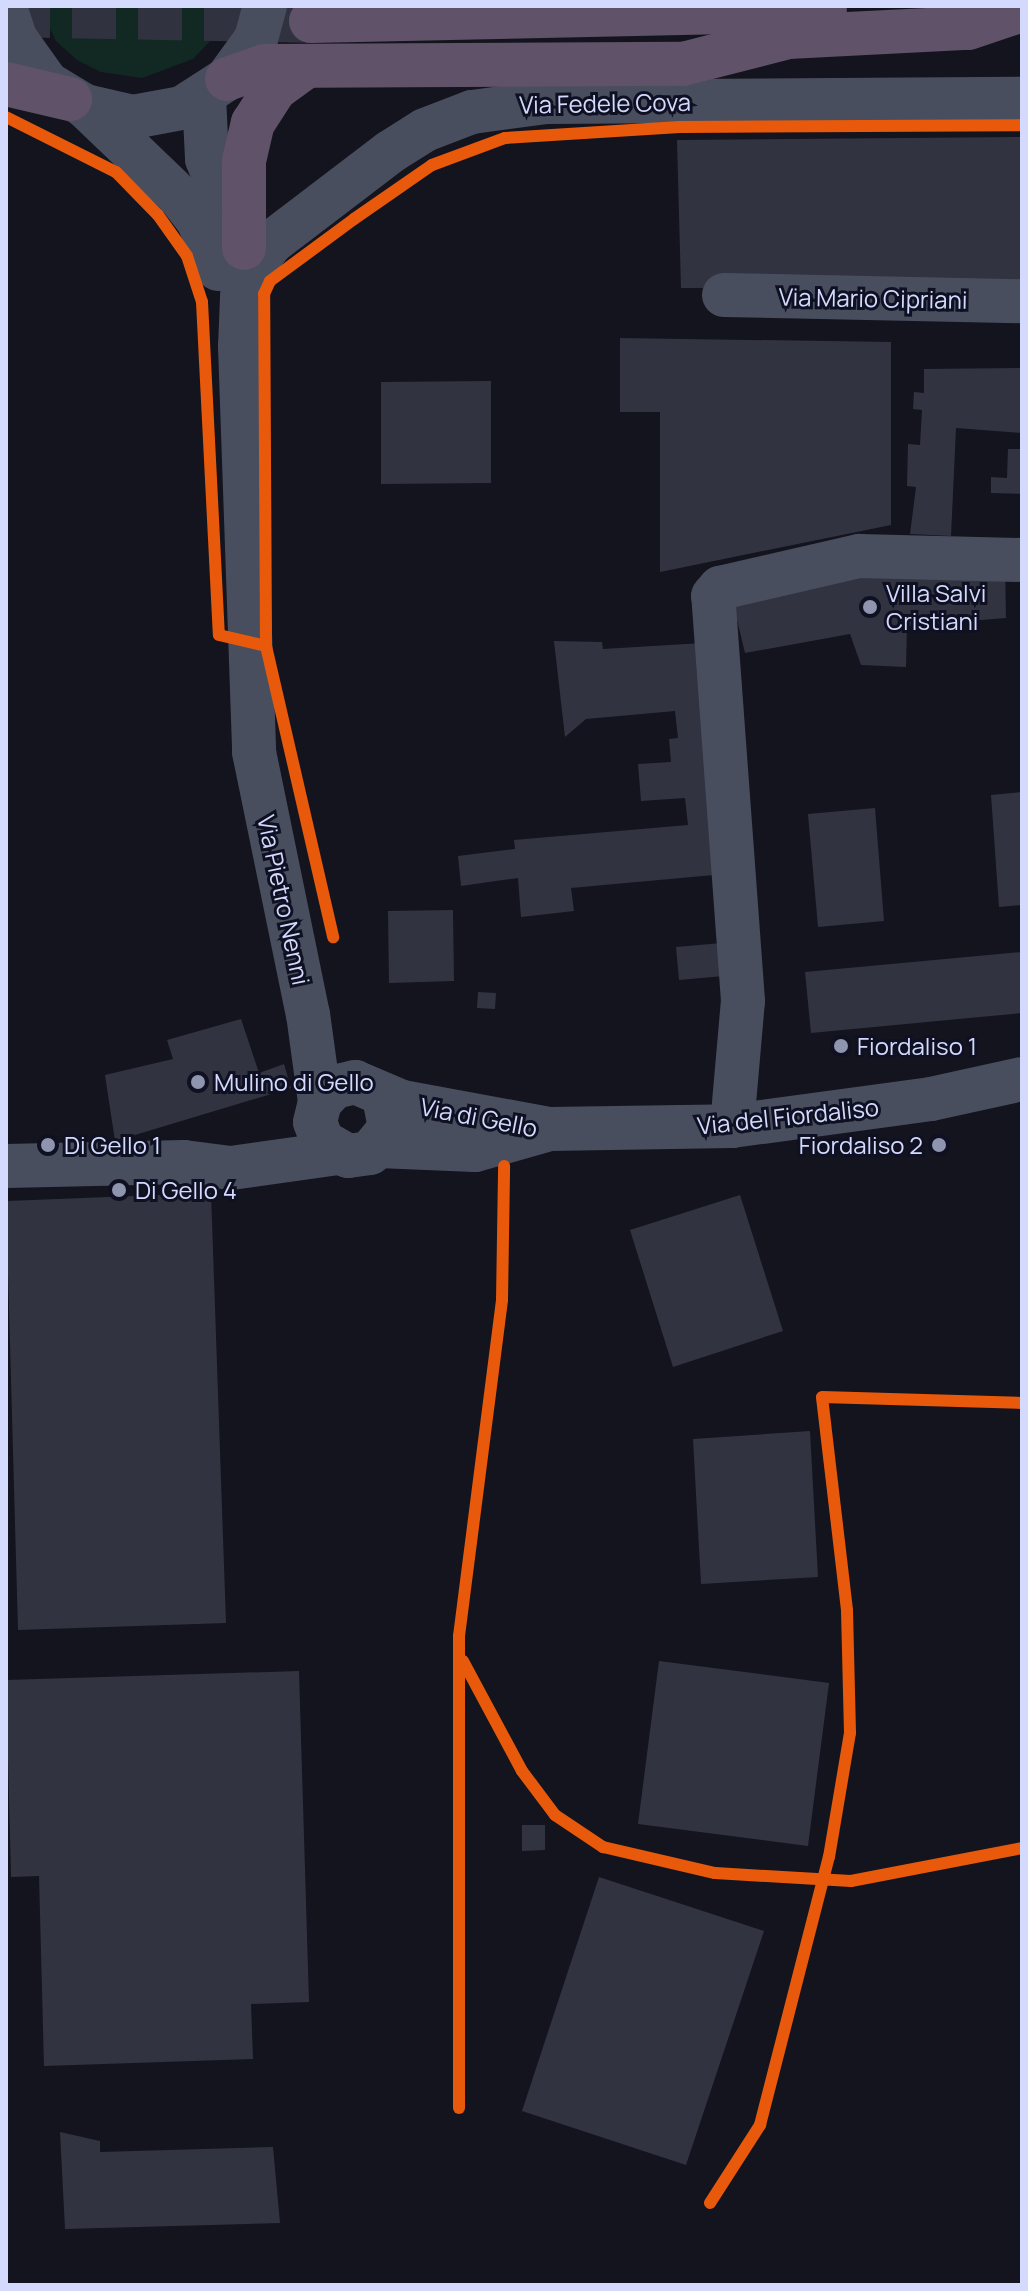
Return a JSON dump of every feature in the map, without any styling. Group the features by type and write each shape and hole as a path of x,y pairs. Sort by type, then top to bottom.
{"highway":[{"path":"216,88 264,66 683,64 788,37 968,28 1020,8"},
{"path":"311,21 1020,8"},
{"path":"244,262 247,141 275,89 305,67"},
{"path":"6,84 78,103"}],"street":[{"path":"216,88 256,39 265,6"},
{"name":"Via Pietro Nenni","path":"6,10 29,62 78,103 198,220 211,245 240,346"},
{"name":"Via Pietro Nenni","path":"78,103 133,117 182,108 216,88"},
{"name":"Via Pietro Nenni","path":"216,88 207,159 244,262 240,346 247,643 255,698 257,772 308,1014 348,1117"},
{"name":"Via Fedele Cova","path":"244,262 390,152 425,130 472,112 546,102 1022,99"},
{"name":"Via Mario Cipriani","path":"724,295 1022,301"},
{"path":"732,1126 743,1001 713,596 720,588 859,556 1022,560"},
{"name":"Via del Fiordaliso","path":"549,1129 732,1126 931,1099 1022,1079"},
{"name":"Via del Fiordaliso","path":"931,1099 1022,1099"},
{"name":"Via di Gello","path":"6,1166 184,1162 246,1167 348,1117 475,1150 549,1129"}],"green space":[{"path":"39,6 229,6 212,39 193,59 142,78 101,72 77,60 56,41"}],"building":[{"path":"1022,137 1022,287 681,288 677,140"},
{"path":"620,338 891,342 891,525 660,572 660,412 620,412"},
{"path":"1022,368 1022,433 956,428 951,536 910,534 916,487 907,486 908,444 920,445 922,410 913,409 914,392 924,393 924,369"},
{"path":"491,381 491,483 381,484 381,382"},
{"path":"1008,449 1022,449 1022,494 991,493 991,477 1007,478"},
{"name":"Villa Salvi Cristiani","path":"867,561 1005,564 1006,618 907,626 906,667 861,665 850,634 745,653 731,595"},
{"path":"554,641 602,642 603,649 703,643 725,874 571,888 574,911 521,917 518,878 461,886 458,856 515,849 514,840 688,825 685,798 641,801 638,764 671,762 669,739 678,738 675,711 586,719 565,737"},
{"path":"1022,792 1022,905 999,907 991,795"},
{"path":"875,808 884,921 818,927 808,814"},
{"path":"453,910 454,981 389,983 388,911"},
{"path":"722,943 724,976 679,980 676,947"},
{"path":"1022,952 1022,1013 811,1033 805,972"},
{"path":"478,992 496,993 495,1009 477,1008"},
{"name":"Mulino di Gello","path":"241,1019 259,1073 284,1064 291,1088 115,1141 105,1075 173,1059 167,1040"},
{"path":"211,1193 226,1623 18,1630 6,1201"},
{"path":"740,1195 783,1331 673,1367 630,1230"},
{"path":"810,1431 818,1577 701,1584 693,1439"},
{"path":"659,1661 829,1683 808,1846 638,1824"},
{"path":"299,1671 309,2002 251,2004 253,2059 44,2066 39,1876 11,1877 6,1680"},
{"path":"522,1825 545,1825 545,1850 522,1851"},
{"path":"599,1877 764,1931 686,2165 522,2111"},
{"path":"60,2132 100,2141 100,2152 273,2147 280,2223 65,2229"}],"tunnel":[{"path":"6,15 311,21"}],"cycle path":[{"path":"6,117 116,172 158,215 187,256 202,302 219,635 266,646 333,937"},
{"path":"266,646 264,294 270,281 432,165 505,138 680,127 1022,125"},
{"path":"459,2108 459,1636 502,1300 504,1166"},
{"path":"710,2203 760,2125 829,1857 850,1733 847,1610 822,1397 1022,1403"},
{"path":"463,1661 522,1771 555,1815 603,1847 715,1873 851,1881 1022,1848"}],"place":[{"name":"Villa Salvi Cristiani","path":"870,607"},
{"name":"Fiordaliso 1","path":"841,1046"},
{"name":"Mulino di Gello","path":"198,1082"},
{"name":"Di Gello 1","path":"48,1145"},
{"name":"Fiordaliso 2","path":"939,1145"},
{"name":"Di Gello 4","path":"119,1190"}]}
